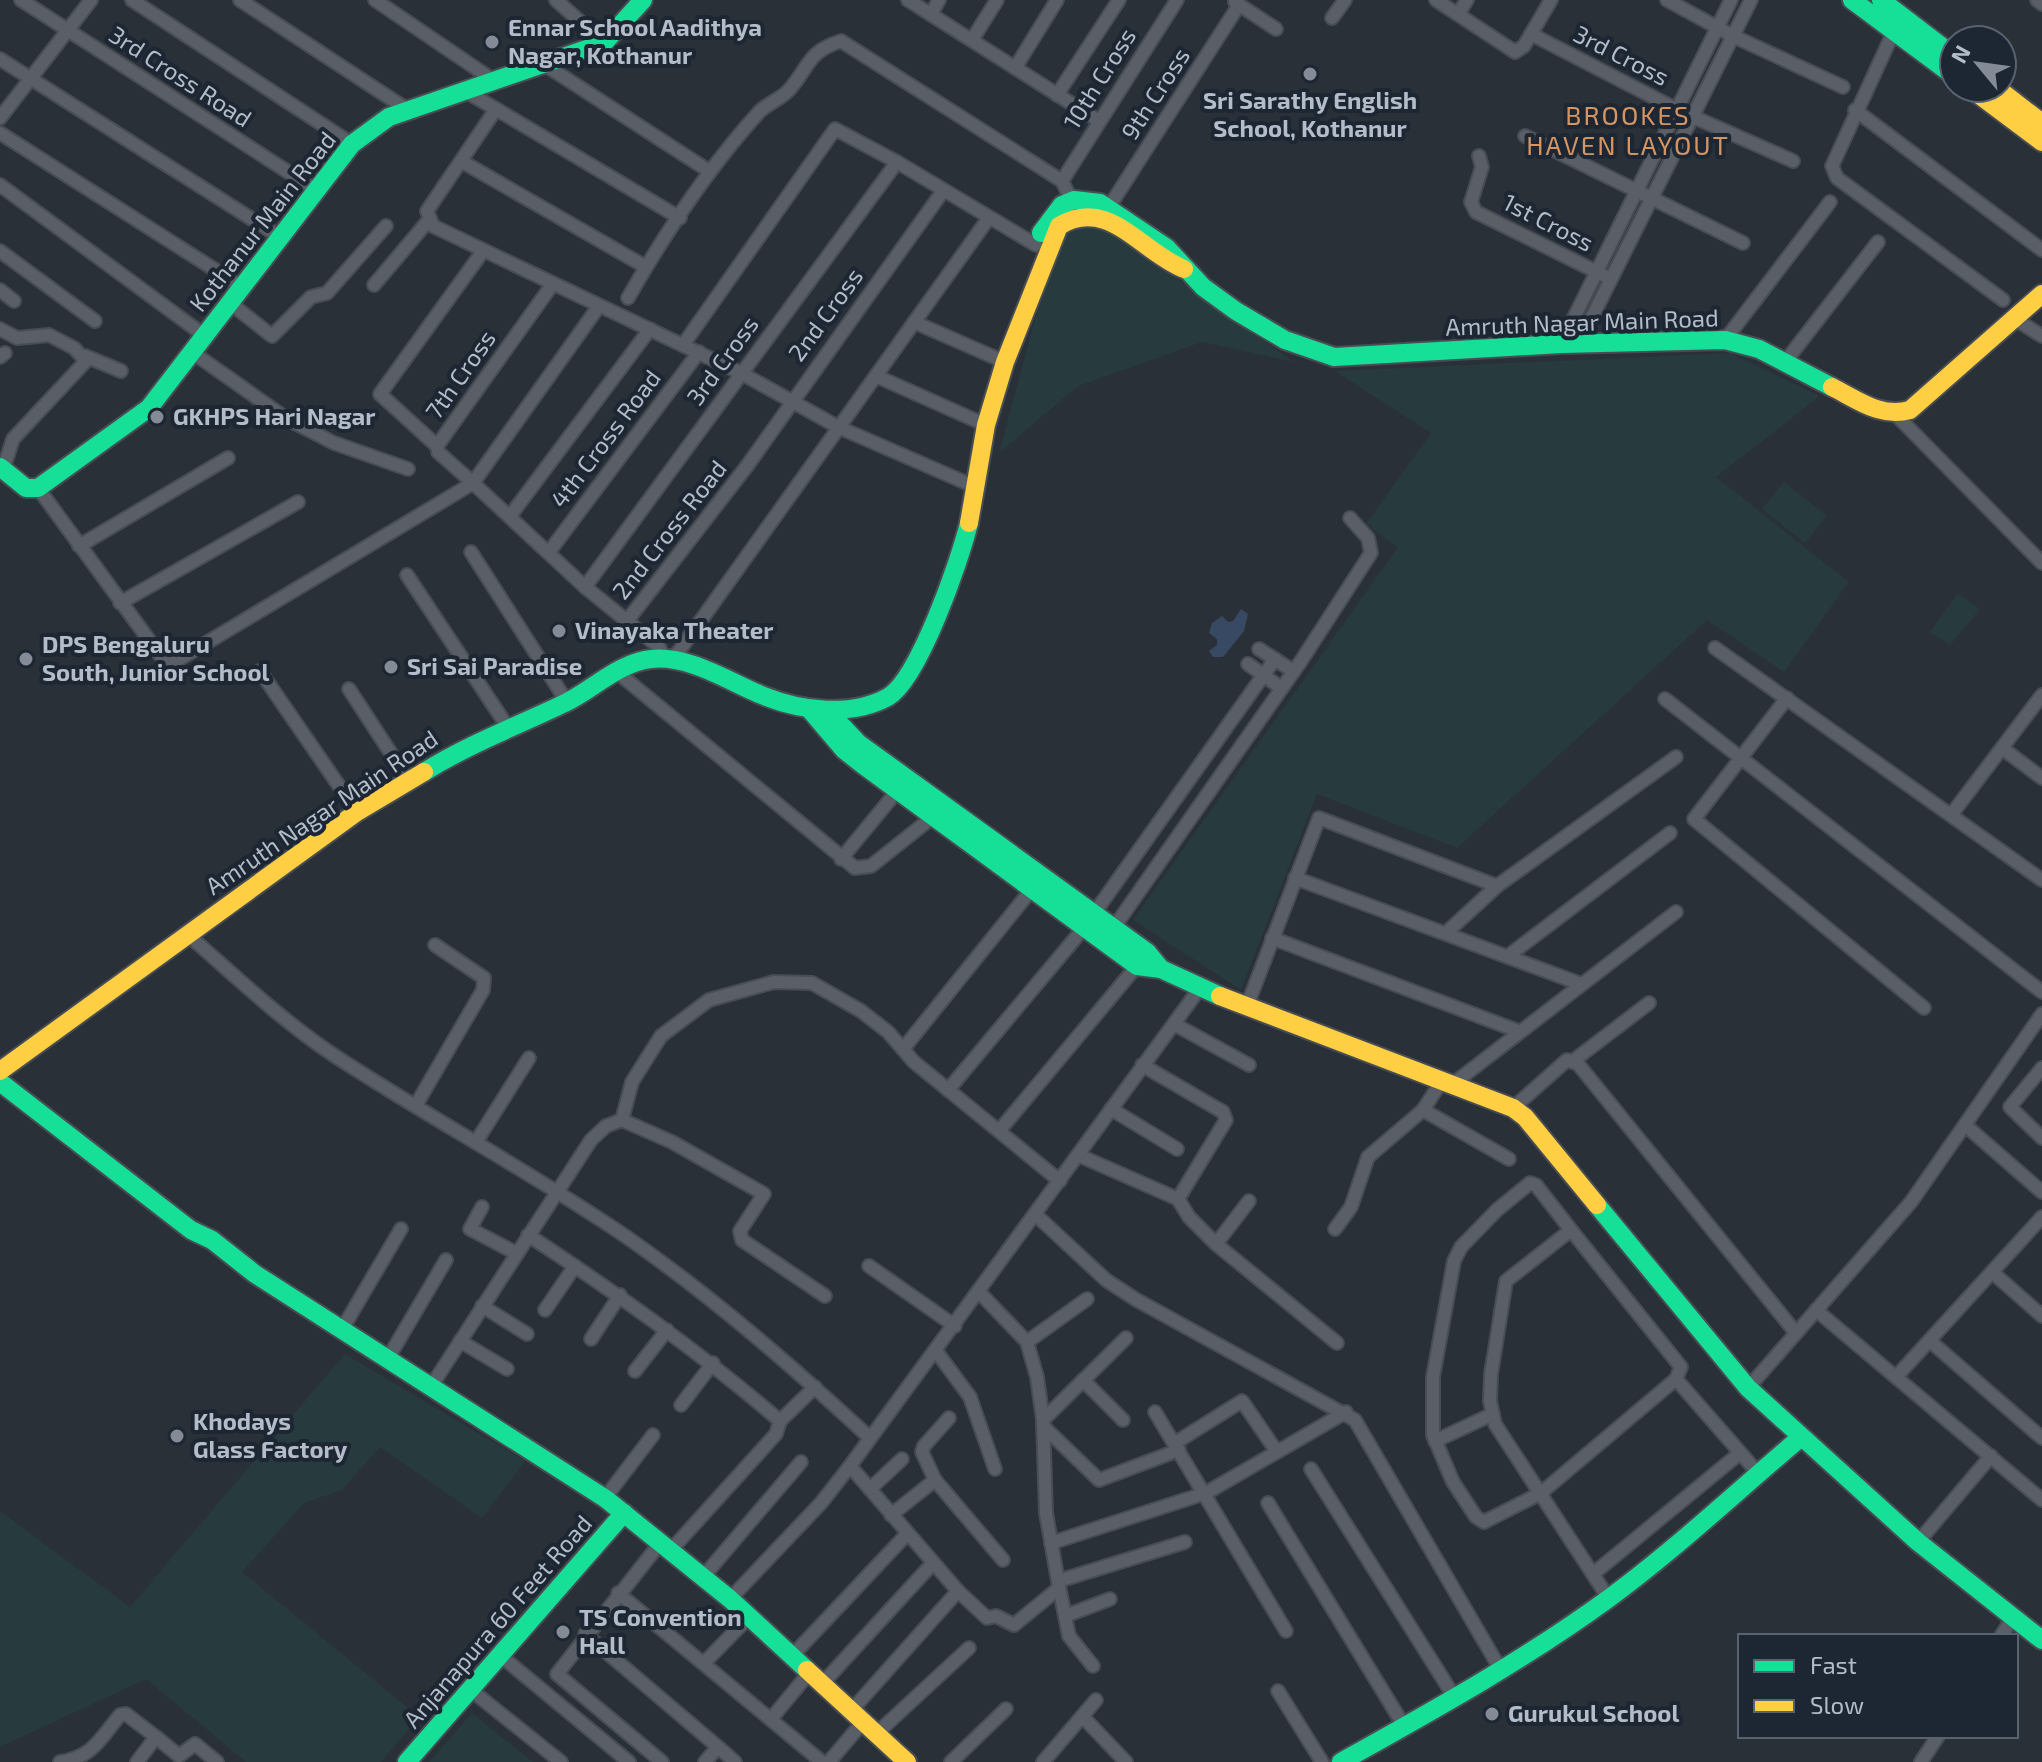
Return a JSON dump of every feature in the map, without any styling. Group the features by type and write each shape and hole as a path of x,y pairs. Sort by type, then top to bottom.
{"street":[{"name":"3rd Cross Road","path":"21,0 316,190"},
{"path":"0,118 91,0"},
{"path":"132,0 352,144"},
{"path":"240,0 408,110"},
{"path":"375,0 493,80"},
{"path":"556,0 604,43"},
{"name":"Kothanur Main Road","path":"38,488 149,408 352,144 389,117 604,43 643,0"},
{"path":"908,0 1099,121"},
{"path":"931,14 939,0"},
{"path":"972,40 997,0"},
{"path":"1015,68 1057,0"},
{"path":"1057,95 1119,0"},
{"name":"10th Cross","path":"1062,181 1177,0"},
{"path":"1332,18 1345,0"},
{"path":"1436,0 1515,52 1524,46 1551,0"},
{"path":"1458,14 1467,0"},
{"path":"1667,0 1733,36 1843,87"},
{"path":"1570,344 1598,273 1731,0"},
{"path":"1570,344 1611,279 1751,0"},
{"path":"1852,0 1898,15 1938,59"},
{"path":"1881,0 1938,44"},
{"path":"2037,0 2042,4"},
{"path":"1236,2 1276,29"},
{"name":"9th Cross","path":"1109,207 1236,2"},
{"path":"1898,15 1832,166 1837,178 2003,300"},
{"name":"3rd Cross","path":"1531,34 1692,117 1793,161"},
{"path":"628,298 709,171 730,151 761,110 786,94 814,53 841,41 1062,181 1075,206"},
{"path":"0,59 280,237"},
{"path":"542,63 709,171"},
{"path":"465,91 680,218"},
{"path":"1991,104 2042,142"},
{"path":"2018,104 2042,123"},
{"path":"374,285 428,221 427,211 496,109"},
{"path":"1855,110 2042,250"},
{"path":"683,345 832,131 838,129 1036,245"},
{"path":"0,133 242,287"},
{"path":"1525,136 1743,243"},
{"name":"1st Cross","path":"1479,156 1482,167 1471,202 1476,212 1611,279"},
{"path":"461,161 646,267"},
{"name":"3rd Cross","path":"585,587 897,162"},
{"path":"0,185 205,336"},
{"name":"2nd Cross","path":"747,466 943,191"},
{"name":"Amruth Nagar Main Road","path":"1075,206 1098,201 1109,207 1176,255 1184,269 1212,294 1313,353 1334,357 1570,344 1725,340 1759,349 1881,412 1895,414"},
{"path":"1725,340 1830,202"},
{"path":"1007,354 1013,310 1036,245 1053,214 1075,206"},
{"path":"988,219 669,658 768,698 819,710 865,706 890,696 911,673 961,556 978,488 986,425 1007,354 1025,314 1047,249 1059,226 1075,206"},
{"name":"Amruth Nagar Main Road","path":"1075,206 1097,214 1168,265 1184,269"},
{"path":"428,221 552,285 741,373 838,427 978,488"},
{"path":"230,303 264,332 276,334 311,297 327,293 386,226"},
{"path":"1785,362 1878,242"},
{"path":"0,251 95,321"},
{"path":"437,446 380,394 483,251"},
{"name":"7th Cross","path":"552,285 437,446 438,452 585,587 669,658"},
{"path":"0,290 14,301"},
{"path":"2042,294 2012,317 1929,396 1910,410 1895,414 2042,563"},
{"path":"85,356 85,364 13,439 2,467 26,488 38,488 166,665 473,483 599,306"},
{"path":"2012,317 2042,336"},
{"path":"914,322 1007,354"},
{"path":"0,329 17,338 49,335 85,356 121,371"},
{"path":"510,516 650,329"},
{"path":"192,352 278,414 334,443 408,469"},
{"name":"4th Cross Road","path":"549,552 699,352"},
{"path":"876,376 986,425"},
{"path":"79,546 228,458"},
{"name":"2nd Cross Road","path":"627,621 747,466"},
{"path":"120,603 298,502"},
{"path":"1108,936 1293,671 1371,553 1368,538 1354,522"},
{"path":"471,552 567,702"},
{"path":"407,575 507,726"},
{"path":"1715,648 2042,880"},
{"path":"1259,649 1293,671"},
{"name":"Amruth Nagar Main Road","path":"1,1074 186,933 357,812 469,744 567,702 617,672 647,659 669,658"},
{"path":"948,1090 1088,922 1275,659"},
{"path":"1248,664 1281,688"},
{"path":"260,671 357,812"},
{"path":"617,672 855,868 871,866 934,816"},
{"path":"349,689 409,781"},
{"path":"1951,815 2042,695"},
{"path":"1787,698 1694,819 1924,1008"},
{"path":"1665,699 2042,992"},
{"path":"819,710 844,750 1032,889 1088,922"},
{"path":"819,710 1088,922 1142,959 1200,988 1448,1081 1513,1108 1525,1117 1748,1388 1918,1542 2042,1640"},
{"path":"2002,748 2042,778"},
{"path":"1446,933 1497,886 1676,757"},
{"path":"841,859 898,790"},
{"path":"1247,1006 1316,821 1323,817 1497,886"},
{"path":"1508,956 1670,833"},
{"path":"1295,878 1581,984"},
{"path":"903,1049 1032,889"},
{"path":"1335,1229 1351,1207 1368,1157 1423,1110 1448,1081 1676,912"},
{"path":"186,933 260,998 333,1055 557,1191 630,1240 773,1349 870,1438"},
{"path":"1272,938 1518,1031"},
{"path":"416,1105 483,990 484,978 435,945"},
{"path":"999,1131 1142,959"},
{"path":"622,1120 632,1082 661,1036 709,1000 774,982 812,983 861,1011 948,1090 1060,1181"},
{"path":"730,1599 821,1503 850,1466 1037,1216 1142,1065 1200,988"},
{"path":"1573,1061 1649,1003"},
{"path":"1748,1388 1911,1202 2042,1014"},
{"path":"1174,1024 1249,1065"},
{"path":"2032,1028 2042,1037"},
{"path":"476,1142 529,1058"},
{"path":"1513,1108 1567,1060 1573,1061 1796,1333"},
{"path":"1142,1065 1223,1112 1226,1120 1178,1199"},
{"path":"2042,1068 2010,1108 2042,1138"},
{"path":"1,1074 197,1223 212,1240 255,1274 605,1498 730,1599 907,1762"},
{"path":"1111,1109 1177,1149"},
{"path":"1423,1110 1509,1159"},
{"path":"432,1385 591,1140 606,1126 622,1120 672,1142 764,1194 740,1231 742,1240 825,1296"},
{"path":"1965,1125 2042,1192"},
{"path":"1078,1155 1178,1199 1189,1217 1216,1244 1337,1343"},
{"path":"1530,1183 1536,1185 1571,1230 1681,1367 1676,1379 1541,1493 1492,1519 1480,1520 1453,1482 1435,1441 1433,1377 1447,1281 1461,1247 1515,1192 1530,1183"},
{"path":"1216,1244 1249,1201"},
{"path":"482,1207 470,1229 516,1253"},
{"path":"1037,1216 1106,1280 1135,1299 1346,1412 1362,1430 1502,1672"},
{"path":"1896,1377 2042,1217"},
{"path":"341,1331 401,1229"},
{"path":"1571,1230 1506,1281 1491,1374 1493,1414 1495,1424 1609,1599"},
{"path":"528,1235 620,1295 713,1363 780,1421"},
{"path":"387,1360 446,1260"},
{"path":"545,1310 575,1266"},
{"path":"869,1266 955,1326"},
{"path":"1992,1272 2042,1316"},
{"path":"980,1293 1027,1342 1037,1377 1043,1423 1043,1471 1058,1584 1069,1636 1093,1666"},
{"path":"591,1339 620,1295"},
{"path":"1027,1342 1087,1299"},
{"path":"482,1306 527,1334"},
{"path":"1816,1310 2042,1500"},
{"path":"635,1371 667,1330"},
{"path":"1043,1423 1126,1338"},
{"path":"460,1341 507,1369"},
{"path":"1930,1341 2042,1438"},
{"path":"936,1351 970,1397 995,1469"},
{"path":"681,1405 713,1363"},
{"path":"1676,1379 1758,1473"},
{"path":"1083,1380 1123,1420"},
{"path":"662,1762 557,1674 618,1593 776,1434 780,1421 815,1387"},
{"path":"1043,1423 1099,1480 1177,1447 1242,1401 1277,1452"},
{"path":"1155,1412 1286,1631"},
{"path":"1051,1543 1206,1493 1346,1412"},
{"path":"1435,1441 1493,1414"},
{"path":"949,1418 922,1452 935,1480 1003,1560"},
{"path":"605,1498 653,1435"},
{"path":"1341,1762 1502,1672 1609,1599 1800,1438"},
{"path":"1593,1574 1740,1453"},
{"path":"1918,1542 1991,1456"},
{"path":"870,1489 902,1459"},
{"path":"703,1577 801,1462"},
{"path":"850,1466 958,1591 987,1618 996,1616 1009,1625 1058,1584 1185,1542"},
{"path":"1311,1469 1455,1698"},
{"path":"891,1515 935,1480"},
{"path":"1268,1503 1404,1726"},
{"name":"Anjanapura 60 Feet Road","path":"407,1762 624,1513"},
{"path":"792,1656 907,1534"},
{"path":"771,1719 933,1563"},
{"path":"829,1762 863,1722 958,1591"},
{"path":"618,1593 822,1762"},
{"path":"1065,1616 1110,1599"},
{"path":"704,1663 749,1617"},
{"path":"2002,1634 2012,1619"},
{"path":"585,1634 735,1762"},
{"path":"863,1722 969,1648"},
{"path":"501,1656 629,1762"},
{"path":"471,1690 561,1762"},
{"path":"1278,1691 1322,1762"},
{"path":"1043,1762 1096,1700"},
{"path":"951,1762 1006,1709"},
{"path":"60,1762 80,1759 120,1715 126,1714 179,1756 195,1744 217,1762"},
{"path":"1083,1717 1126,1762"},
{"path":"137,1762 156,1737"},
{"path":"1921,1762 1937,1738"},
{"path":"705,1762 718,1747"}],"green space":[{"path":"1081,221 1099,223 1294,362 1202,342 1078,386 999,453 1035,319 1065,235"},
{"path":"1730,353 1820,396 1716,477 1849,582 1784,672 1707,620 1457,848 1317,794 1241,990 1133,920 1398,547 1366,524 1431,433 1335,371"},
{"path":"1784,482 1827,516 1805,543 1762,509"},
{"path":"1958,593 1980,609 1950,645 1930,632"},
{"path":"345,1354 525,1461 482,1518 380,1447 342,1490 304,1503 242,1572 419,1717 381,1762 246,1762 146,1679 0,1747 0,1511 130,1607"},
{"path":"472,1713 533,1762 429,1762"}],"water":[{"path":"1241,609 1248,614 1244,631 1223,657 1213,657 1209,651 1217,645 1217,639 1209,633 1212,623 1222,616 1228,622 1233,621"}],"traffic: fast":[{"path":"0,467 26,488 38,488 149,408 352,144 389,117 604,43 643,0"},
{"path":"1852,0 1938,64"},
{"path":"1881,0 1938,44"},
{"path":"1041,233 1062,205 1074,200 1100,203 1167,248 1203,287 1236,311 1285,340 1334,357 1561,344 1725,340 1759,349 1832,387"},
{"path":"424,772 575,698 628,665 651,659 695,665 764,696 810,708 859,707 888,697 900,686 925,644 948,590 969,523"},
{"path":"810,710 844,750 863,765 1137,966 1161,969 1220,996"},
{"path":"828,711 858,743 1147,952 1161,969"},
{"path":"0,1082 191,1230 212,1240 255,1274 606,1499 730,1599 807,1670"},
{"path":"1597,1205 1748,1388 1918,1542 2042,1640"},
{"path":"1341,1762 1477,1685 1576,1622 1657,1561 1800,1438"},
{"path":"407,1762 624,1513"}],"traffic: slow":[{"path":"1991,104 2042,142"},
{"path":"2018,104 2042,123"},
{"path":"969,523 986,425 1005,362 1059,226 1077,218 1108,222 1184,269"},
{"path":"1832,387 1879,410 1910,410 2042,294"},
{"path":"0,1071 357,812 424,772"},
{"path":"1220,996 1513,1108 1525,1117 1597,1205"},
{"path":"807,1670 907,1762"}],"place":[{"name":"Ennar School Aadithya Nagar, Kothanur","path":"492,42"},
{"name":"Sri Sarathy English School, Kothanur","path":"1310,74"},
{"name":"GKHPS Hari Nagar","path":"157,417"},
{"name":"Vinayaka Theater","path":"559,631"},
{"name":"DPS Bengaluru South, Junior School","path":"26,659"},
{"name":"Sri Sai Paradise","path":"391,667"},
{"name":"Khodays Glass Factory","path":"177,1436"},
{"name":"TS Convention Hall","path":"563,1632"},
{"name":"Gurukul School","path":"1492,1714"}],"district":[{"name":"BROOKES HAVEN LAYOUT","path":"1628,131"}]}
